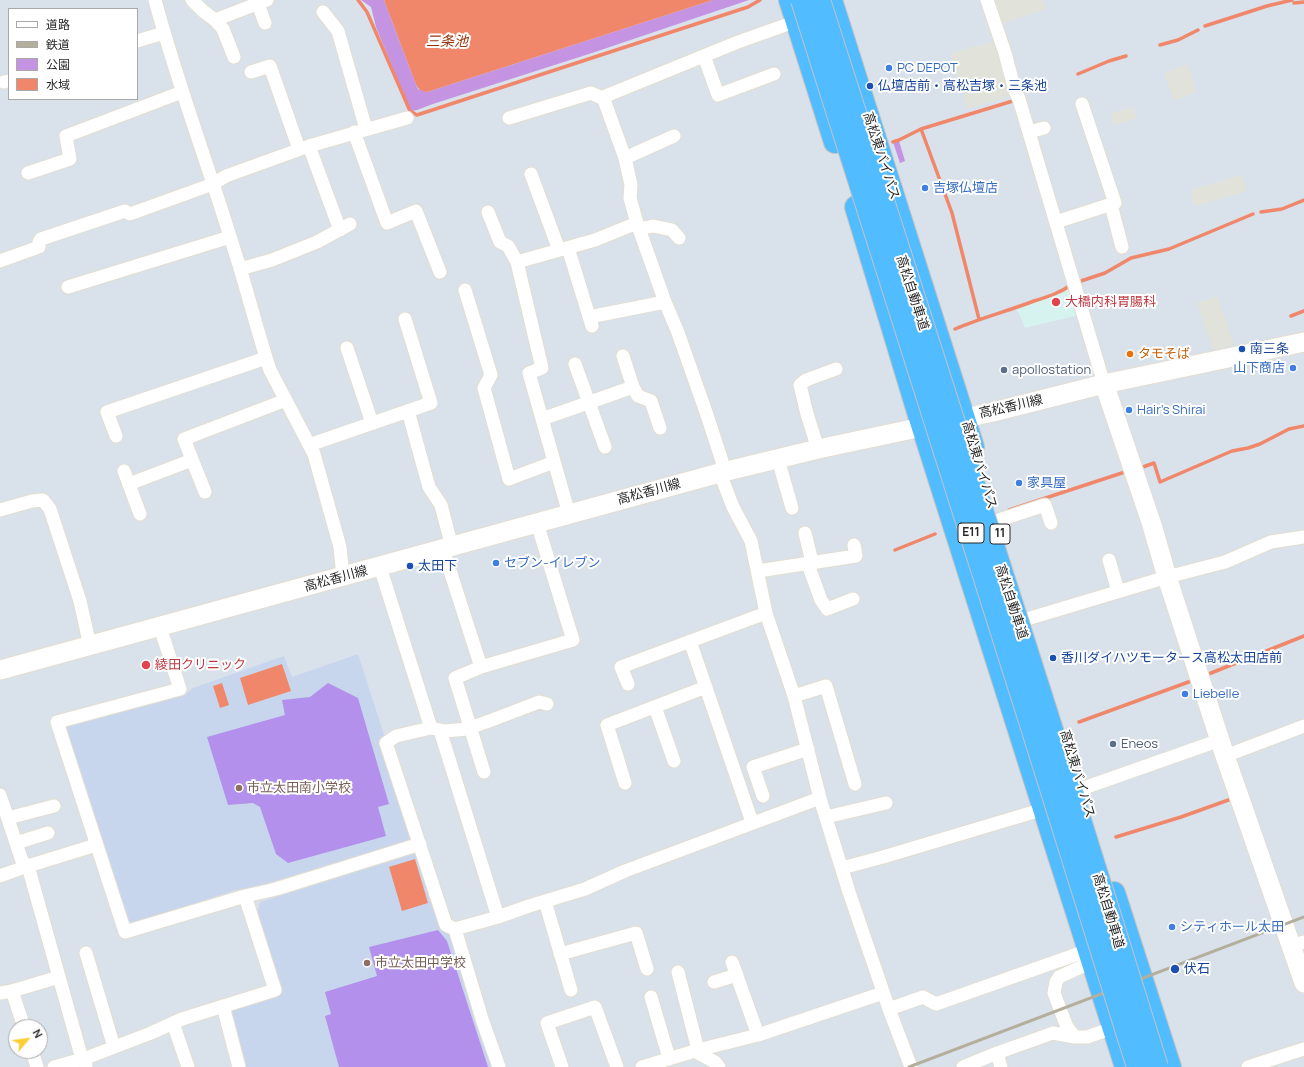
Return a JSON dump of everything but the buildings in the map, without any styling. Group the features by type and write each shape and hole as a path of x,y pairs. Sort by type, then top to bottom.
{"highway":[{"path":"790,0 860,219 922,427 1126,1067"},
{"name":"高松自動車道","path":"802,0 1138,1067"},
{"name":"高松自動車道","path":"819,0 1046,711 1157,1067"},
{"name":"高松東バイパス","path":"832,0 1170,1067"}],"main road":[{"name":"高松香川線","path":"0,670 778,458 993,412 1104,384 1304,342"},
{"path":"1104,384 1152,525 1167,577 1223,748 1298,944 1304,983"}],"street":[{"path":"155,0 182,92 240,268 270,370 314,454 340,547 343,577"},
{"path":"192,0 223,29 234,57"},
{"path":"987,0 1005,53 1015,91 1019,99 1100,375 1104,384"},
{"path":"215,20 263,2 265,22"},
{"path":"323,12 338,31 360,131 387,224 416,211 440,272"},
{"path":"604,99 603,97 704,56 797,21"},
{"path":"138,41 164,33"},
{"path":"704,56 718,95 774,74"},
{"path":"240,268 272,260 318,242 345,227 304,147 270,66 251,72"},
{"path":"28,173 70,159 66,136 182,92"},
{"path":"509,118 591,93 604,99 625,158 631,184 630,198 638,226 706,412 722,461 723,481 733,508 751,541 766,613 794,696 820,798 883,992 911,1067"},
{"path":"1056,222 1115,203 1082,104"},
{"path":"0,261 39,247 41,239 124,211 130,214 213,184 226,176 304,147 406,118"},
{"path":"1029,132 1044,128"},
{"path":"625,158 674,136"},
{"path":"532,174 563,249 590,322 665,302"},
{"path":"1111,205 1122,247"},
{"path":"488,212 500,242 508,246 517,262 542,368 529,373 569,514"},
{"path":"517,262 638,226 653,226 672,230 679,238"},
{"path":"68,288 230,237"},
{"path":"465,290 491,375 484,388 509,479 554,462"},
{"path":"309,445 431,403 405,320"},
{"path":"347,348 372,424"},
{"path":"623,356 632,387 638,396 651,401 660,428"},
{"path":"116,436 107,412 266,358"},
{"path":"575,364 605,447"},
{"path":"818,449 800,385 806,380 836,370"},
{"path":"542,419 632,387"},
{"path":"205,492 184,439 286,400"},
{"path":"408,411 429,487 440,505 447,548 480,667"},
{"path":"778,458 792,508"},
{"path":"129,484 192,460"},
{"path":"124,471 140,514"},
{"path":"0,510 32,501 43,500 50,509 80,601 90,646"},
{"path":"996,521 1045,505 1051,523"},
{"path":"484,772 455,678 480,667 573,640 537,523"},
{"path":"805,534 812,562 810,570 827,609 853,599"},
{"path":"1027,619 1234,558 1271,542 1304,537"},
{"path":"758,571 856,556 854,545"},
{"path":"1109,560 1118,591"},
{"path":"380,567 436,729 498,917"},
{"path":"628,684 621,667 766,613"},
{"path":"160,627 180,689 56,722 124,932 420,844"},
{"path":"690,641 752,822"},
{"path":"794,696 826,686 855,784"},
{"path":"625,783 607,725 706,688"},
{"path":"547,704 539,702 470,727 445,731 436,729 396,736 386,743 446,925 455,929 585,889 625,871 752,822 820,798"},
{"path":"655,707 674,761"},
{"path":"1082,789 1304,726"},
{"path":"763,796 753,767 808,749"},
{"path":"0,795 22,860 28,866 84,1063"},
{"path":"826,817 886,803"},
{"path":"8,818 54,806"},
{"path":"842,868 1044,809"},
{"path":"16,843 48,833"},
{"path":"0,876 96,845"},
{"path":"54,1067 84,1063 114,1047 182,1019 275,990 245,896"},
{"path":"545,902 571,990"},
{"path":"455,929 483,1022 499,1067"},
{"path":"560,954 636,933 647,969"},
{"path":"86,953 114,1047"},
{"path":"889,1009 923,997 936,1004 1091,957"},
{"path":"1075,1037 1067,1027 1054,993 1055,987 1059,977 1081,967 1091,957"},
{"path":"732,962 758,1035"},
{"path":"678,972 696,1051 716,1062 719,1067"},
{"path":"714,982 737,975"},
{"path":"20,1019 6,992 59,977"},
{"path":"645,1067 669,1058 758,1035 883,992"},
{"path":"651,997 669,1058"},
{"path":"223,1006 239,1067"},
{"path":"562,1067 547,1023 595,1006 617,1067"},
{"path":"173,1023 188,1067"},
{"path":"963,1067 996,1053 1053,1033 1075,1037 1087,1037 1113,1028"},
{"path":"1248,1067 1304,1049"},
{"path":"996,1053 1001,1067"}],"shaded area":[{"path":"992,0 1042,0 1046,9 1001,24"},
{"path":"996,41 1012,95 968,109 950,53"},
{"path":"1188,64 1196,92 1174,100 1164,73"},
{"path":"1133,107 1137,118 1114,125 1111,113"},
{"path":"1242,175 1247,191 1195,206 1190,190"},
{"name":"大橋内科胃腸科","path":"1071,286 1079,315 1025,328 1019,313 1015,309 1065,291"},
{"path":"1217,296 1234,344 1213,350 1197,303"},
{"name":"市立太田南小学校","path":"358,654 385,738 381,739 411,838 404,842 252,888 236,890 135,923 125,920 65,732 68,724 185,695 193,688 284,656 292,677"},
{"path":"328,683 358,698 389,804 378,807 386,836 288,863 276,854 260,807 253,803 228,805 207,737 285,715 282,700 310,697"},
{"name":"市立太田中学校","path":"413,854 420,858 451,933 493,1067 243,1067 229,1014 232,1007 282,993 257,913 260,902"},
{"path":"438,930 447,941 488,1067 339,1067 325,1016 331,1014 325,992 377,976 369,947"}],"green space":[{"path":"361,0 384,0 418,89 427,92 713,0 749,0 592,53 412,111 376,27 371,7"},
{"path":"899,141 905,161 900,163 893,142"}],"water":[{"name":"三条池","path":"384,0 713,0 427,92 418,88 416,84"},
{"path":"282,664 291,691 248,705 240,678"},
{"path":"222,683 229,705 220,708 213,686"},
{"path":"415,859 428,903 402,911 389,867"}],"waterway":[{"path":"358,0 367,12 410,111 417,115 748,7 760,0"},
{"path":"1205,26 1267,6 1292,0"},
{"path":"1294,3 1304,2"},
{"path":"1160,45 1178,40 1198,30"},
{"path":"1078,74 1109,61 1126,56"},
{"path":"1022,91 1036,85"},
{"path":"893,142 921,129 1016,100"},
{"path":"921,129 952,213 979,319"},
{"path":"1261,212 1282,209 1304,200"},
{"path":"1078,282 1105,273 1131,258 1169,249 1253,214"},
{"path":"955,329 1053,294 1071,285"},
{"path":"1291,316 1304,311"},
{"path":"1140,468 1154,463 1160,482 1232,451 1260,444 1289,429 1304,426"},
{"path":"1009,510 1128,471"},
{"path":"895,550 935,534"},
{"path":"1206,675 1304,636"},
{"path":"1079,722 1194,680"},
{"path":"1116,837 1181,817 1234,798"}],"railway":[{"path":"909,1067 1304,917"}],"place":[{"name":"PC DEPOT","path":"889,68"},
{"name":"仏壇店前・高松吉塚・三条池","path":"870,86"},
{"name":"吉塚仏壇店","path":"925,188"},
{"name":"大橋内科胃腸科","path":"1056,302"},
{"name":"南三条","path":"1242,349"},
{"name":"タモそば","path":"1130,354"},
{"name":"山下商店","path":"1293,368"},
{"name":"apollostation","path":"1004,370"},
{"name":"Hair’s Shirai","path":"1129,410"},
{"name":"家具屋","path":"1019,483"},
{"name":"セブン-イレブン","path":"496,563"},
{"name":"太田下","path":"410,566"},
{"name":"香川ダイハツモータース高松太田店前","path":"1053,658"},
{"name":"綾田クリニック","path":"146,665"},
{"name":"Liebelle","path":"1185,694"},
{"name":"Eneos","path":"1113,744"},
{"name":"市立太田南小学校","path":"239,788"},
{"name":"シティホール太田","path":"1172,927"},
{"name":"市立太田中学校","path":"367,963"},
{"name":"伏石","path":"1175,969"}]}
